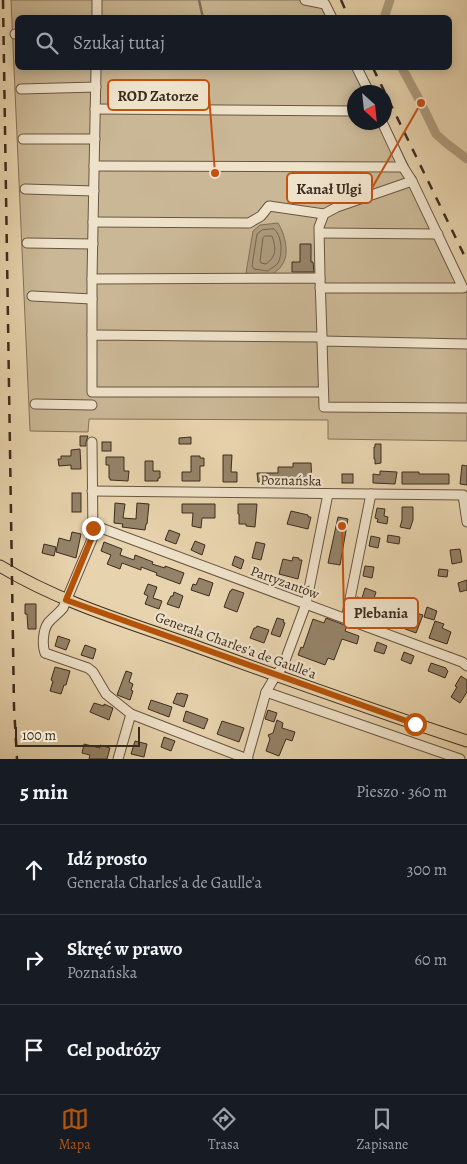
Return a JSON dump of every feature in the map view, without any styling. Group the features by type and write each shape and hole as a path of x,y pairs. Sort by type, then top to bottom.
{"main road":[{"name":"Generała Charles'a de Gaulle'a","path":"0,566 66,600 276,676 467,741"}],"street":[{"path":"97,0 97,15"},
{"path":"305,0 325,2 331,15"},
{"path":"92,398 96,70"},
{"path":"358,70 366,85"},
{"path":"20,88 96,88"},
{"path":"95,109 347,111"},
{"path":"320,288 464,288 386,130"},
{"path":"24,139 95,139"},
{"path":"94,166 403,167"},
{"path":"93,222 249,223 261,216 269,206 324,214 337,207 412,181"},
{"path":"25,189 94,191"},
{"path":"324,214 320,227 324,407 467,408"},
{"path":"320,233 438,234"},
{"path":"27,242 93,244"},
{"path":"92,279 320,278"},
{"path":"32,296 92,298"},
{"path":"92,335 322,339 467,344"},
{"path":"35,404 92,398 323,392"},
{"path":"92,442 92,537 63,608 48,623 43,643 45,652 88,668 93,672 106,694 131,714 247,759 266,692 283,666 306,604 328,494"},
{"name":"Poznańska","path":"92,491 463,495 467,522"},
{"path":"346,619 371,494"},
{"name":"Partyzantów","path":"93,528 101,528 462,662 467,666"},
{"path":"266,692 460,759"},
{"path":"118,759 131,714"}],"shaded area":[{"path":"11,0 328,0 335,15 15,15 15,70 361,70 368,85 347,85 347,130 391,130 467,288 467,441 328,439 328,420 89,419 88,432 30,431"}],"water":[{"path":"278,223 283,233 286,250 281,266 270,276 246,273 253,231 260,225"}],"building":[{"path":"301,173 313,173 313,185 301,185"},
{"path":"300,244 311,244 311,262 313,262 314,272 292,272 292,262 300,262"},
{"path":"80,436 88,436 86,446 80,446"},
{"path":"191,437 191,444 179,444 179,438"},
{"path":"102,442 111,442 111,451 102,451"},
{"path":"375,444 381,444 381,463 375,464 374,447"},
{"path":"80,449 81,469 71,469 71,465 59,466 58,459 61,459 61,456 71,456 71,450"},
{"path":"223,455 232,455 231,472 237,472 237,482 223,482"},
{"path":"191,456 204,458 204,466 200,466 200,481 182,481 182,472 191,472"},
{"path":"106,457 124,457 124,471 129,471 128,481 110,480 109,465 106,465"},
{"path":"145,461 153,461 153,471 160,471 158,481 145,481"},
{"path":"293,463 311,463 312,483 294,482 294,480 258,482 257,473 278,473 278,467 293,467"},
{"path":"462,465 467,466 467,485 460,484"},
{"path":"380,471 397,472 395,484 373,483 373,474 380,475"},
{"path":"402,472 449,474 449,484 402,484"},
{"path":"342,474 353,474 353,483 342,483"},
{"path":"72,493 81,493 81,512 72,512"},
{"path":"115,503 125,504 123,518 136,519 137,503 149,504 145,530 122,527 123,524 114,523"},
{"path":"182,504 215,504 215,518 202,518 201,528 192,526 193,513 182,513"},
{"path":"238,504 257,504 255,527 239,524"},
{"path":"402,507 413,507 413,520 410,529 400,527"},
{"path":"377,508 385,509 384,516 388,517 387,524 377,522 378,519 375,518"},
{"path":"291,511 311,517 308,529 287,524"},
{"path":"338,517 348,519 340,565 328,563"},
{"path":"169,530 180,534 176,544 165,540"},
{"path":"72,532 81,534 76,558 56,552 59,538 70,541"},
{"path":"388,535 400,537 399,544 387,542"},
{"path":"371,536 380,538 378,548 369,546"},
{"path":"195,541 205,545 202,555 191,550"},
{"path":"104,542 122,549 120,555 134,560 135,555 153,562 152,564 165,568 165,566 184,573 180,584 141,567 141,570 122,563 120,569 107,564 111,555 101,551"},
{"path":"256,542 265,544 261,560 252,558"},
{"path":"44,544 56,547 54,556 42,553"},
{"path":"460,549 462,562 452,564 450,550"},
{"path":"235,556 244,560 241,569 232,565"},
{"path":"293,557 302,560 298,579 279,574 283,559 292,561"},
{"path":"365,566 374,567 372,578 363,576"},
{"path":"439,569 448,570 447,577 438,576"},
{"path":"199,578 213,583 209,596 191,590 193,584 196,585"},
{"path":"467,580 467,590 460,592 458,583"},
{"path":"148,584 157,587 153,598 162,601 159,609 145,604 148,596 144,594"},
{"path":"365,588 376,592 373,602 381,604 380,608 390,612 387,622 354,613 357,597 362,598"},
{"path":"232,589 244,593 237,612 224,607"},
{"path":"174,592 183,596 179,608 167,604"},
{"path":"25,604 36,604 36,629 28,629"},
{"path":"427,607 437,611 434,620 424,617"},
{"path":"406,610 423,615 416,633 400,627"},
{"path":"277,618 284,620 283,622 285,623 280,637 271,634"},
{"path":"326,618 347,626 345,631 359,636 357,644 342,639 334,660 328,658 325,665 298,655 301,647 303,648 313,619 324,623"},
{"path":"435,621 444,624 442,628 451,632 447,644 429,638"},
{"path":"257,626 269,630 264,643 250,638 254,628"},
{"path":"58,636 70,640 66,650 55,646"},
{"path":"377,642 387,646 384,654 374,651"},
{"path":"85,645 96,649 93,659 81,655"},
{"path":"404,652 414,656 411,664 401,660"},
{"path":"431,663 446,668 448,671 445,678 428,671"},
{"path":"55,667 70,671 61,694 50,691"},
{"path":"126,671 132,673 129,682 133,684 131,690 133,691 130,700 117,695"},
{"path":"461,676 467,680 467,692 460,703 451,697"},
{"path":"177,693 188,695 184,707 173,703"},
{"path":"151,700 172,707 169,717 148,709"},
{"path":"94,703 104,706 104,704 113,708 109,720 90,712"},
{"path":"268,710 277,713 274,722 265,719"},
{"path":"186,711 208,719 204,729 183,721"},
{"path":"277,720 283,723 282,728 295,732 292,741 286,739 279,756 266,751 270,739 268,735 273,733"},
{"path":"222,721 244,728 239,742 217,734"},
{"path":"164,737 175,741 171,751 161,747"},
{"path":"135,741 147,744 144,757 131,754"},
{"path":"84,744 100,748 100,745 110,748 107,759 89,759 90,755 82,753"}],"waterway":[{"path":"199,0 202,15"},
{"path":"385,15 390,0"},
{"path":"403,70 436,134 467,159"}],"railway":[{"path":"3,0 14,707 17,759"},
{"path":"341,0 348,15"},
{"path":"374,70 467,261"}],"place":[{"name":"Kanał Ulgi","path":"421,103"},
{"name":"ROD Zatorze","path":"215,173"},
{"name":"Plebania","path":"342,526"}],"route":[{"path":"93,528 92,537 66,600 415,724"}]}
